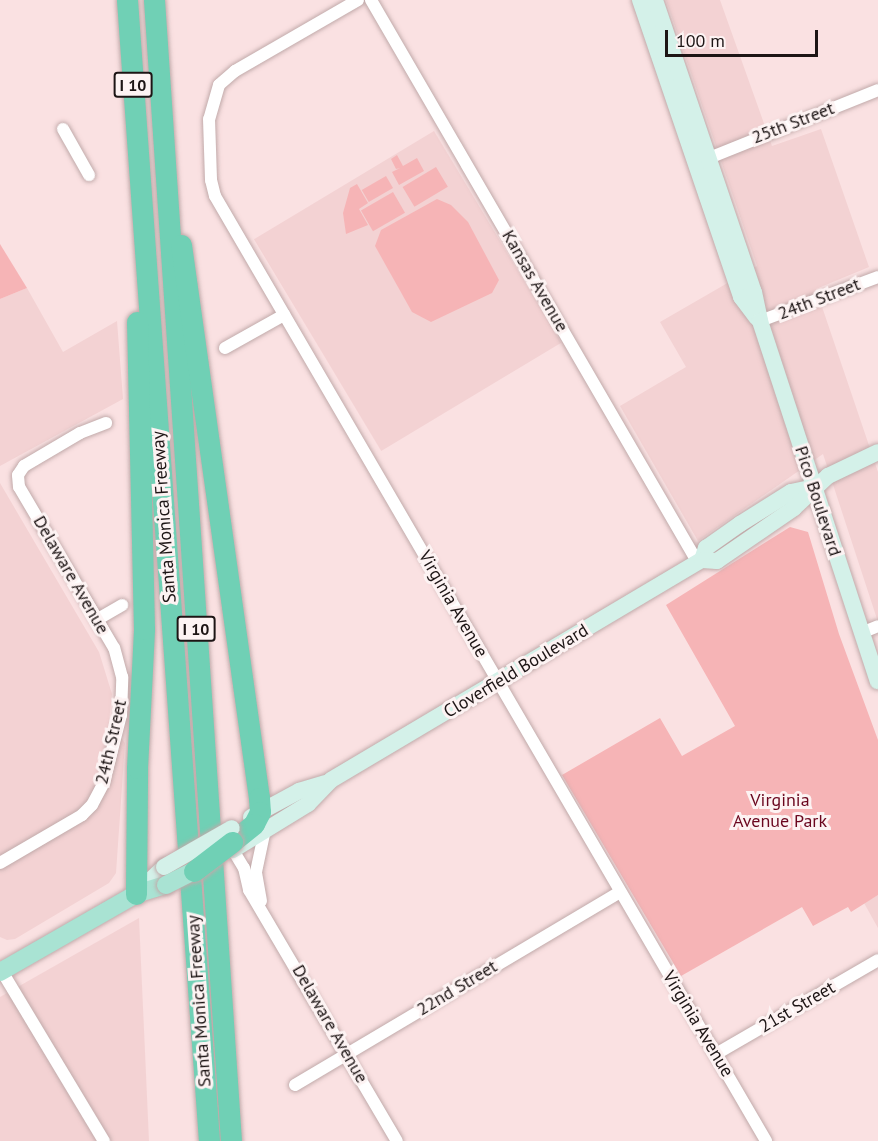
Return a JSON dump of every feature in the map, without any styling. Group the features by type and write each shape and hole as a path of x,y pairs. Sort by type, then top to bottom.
{"highway":[{"name":"Santa Monica Freeway","path":"127,0 208,1141"},
{"name":"Santa Monica Freeway","path":"154,0 231,1141"},
{"path":"161,117 260,812 250,829 232,840 194,871"},
{"path":"136,894 137,768 144,629 134,218 139,171"}],"main road":[{"name":"Pico Boulevard","path":"640,0 678,87"},
{"name":"Pico Boulevard","path":"655,0 678,87 704,164 754,292 760,321 878,681"},
{"name":"Cloverfield Boulevard","path":"260,812 299,791 329,781 700,561 706,548 791,492 814,487 878,452"},
{"name":"Cloverfield Boulevard","path":"0,971 232,840 264,833 308,804 329,781"},
{"name":"Cloverfield Boulevard","path":"165,876 194,871"}],"street":[{"name":"Virginia Avenue","path":"358,0 226,77 214,94 209,119 211,180 215,196 619,893 766,1141"},
{"name":"Kansas Avenue","path":"371,0 700,561"},
{"name":"25th Street","path":"704,164 878,90"},
{"path":"63,129 88,176"},
{"name":"24th Street","path":"760,321 878,277"},
{"path":"225,348 284,315"},
{"name":"Delaware Avenue","path":"106,423 80,433 24,466 18,475 19,487 114,648 122,677"},
{"path":"98,619 122,605"},
{"path":"861,633 878,626"},
{"name":"24th Street","path":"0,863 82,815 92,805 104,782 121,715 122,677"},
{"name":"Delaware Avenue","path":"262,908 256,872 264,833"},
{"name":"Delaware Avenue","path":"232,840 244,868 249,890 262,908 397,1141"},
{"name":"22nd Street","path":"295,1085 619,893"},
{"name":"21st Street","path":"716,1054 878,960"},
{"path":"0,971 104,1141"}],"shaded area":[{"path":"666,0 720,0 772,146 821,129 869,267 816,289 878,472 878,622 823,454 698,541 620,406 686,367 660,322 757,266"},
{"path":"434,131 561,343 381,451 254,239"},
{"path":"27,288 63,352 117,321 123,399 0,466 0,299"},
{"path":"0,483 99,652 112,694 109,722 125,743 116,873 109,883 15,939 7,940 0,937"},
{"path":"878,895 878,928 864,903"},
{"path":"139,918 149,1141 0,1141 0,997"}],"green space":[{"path":"397,155 403,166 417,158 424,171 399,185 392,172 400,168 396,169 391,159"},
{"path":"436,167 448,187 414,207 403,187"},
{"path":"386,176 393,188 369,202 362,190"},
{"path":"357,184 368,203 359,209 368,225 346,234 343,213 350,188"},
{"path":"393,192 405,213 373,231 361,210"},
{"path":"437,199 451,205 468,222 499,280 492,293 431,322 412,312 375,246 381,230"},
{"path":"0,244 27,288 0,299"},
{"name":"Virginia Avenue Park","path":"790,527 808,532 839,634 878,740 878,895 851,912 848,907 813,926 802,907 681,976 562,775 660,718 682,756 735,726 666,605"}]}
